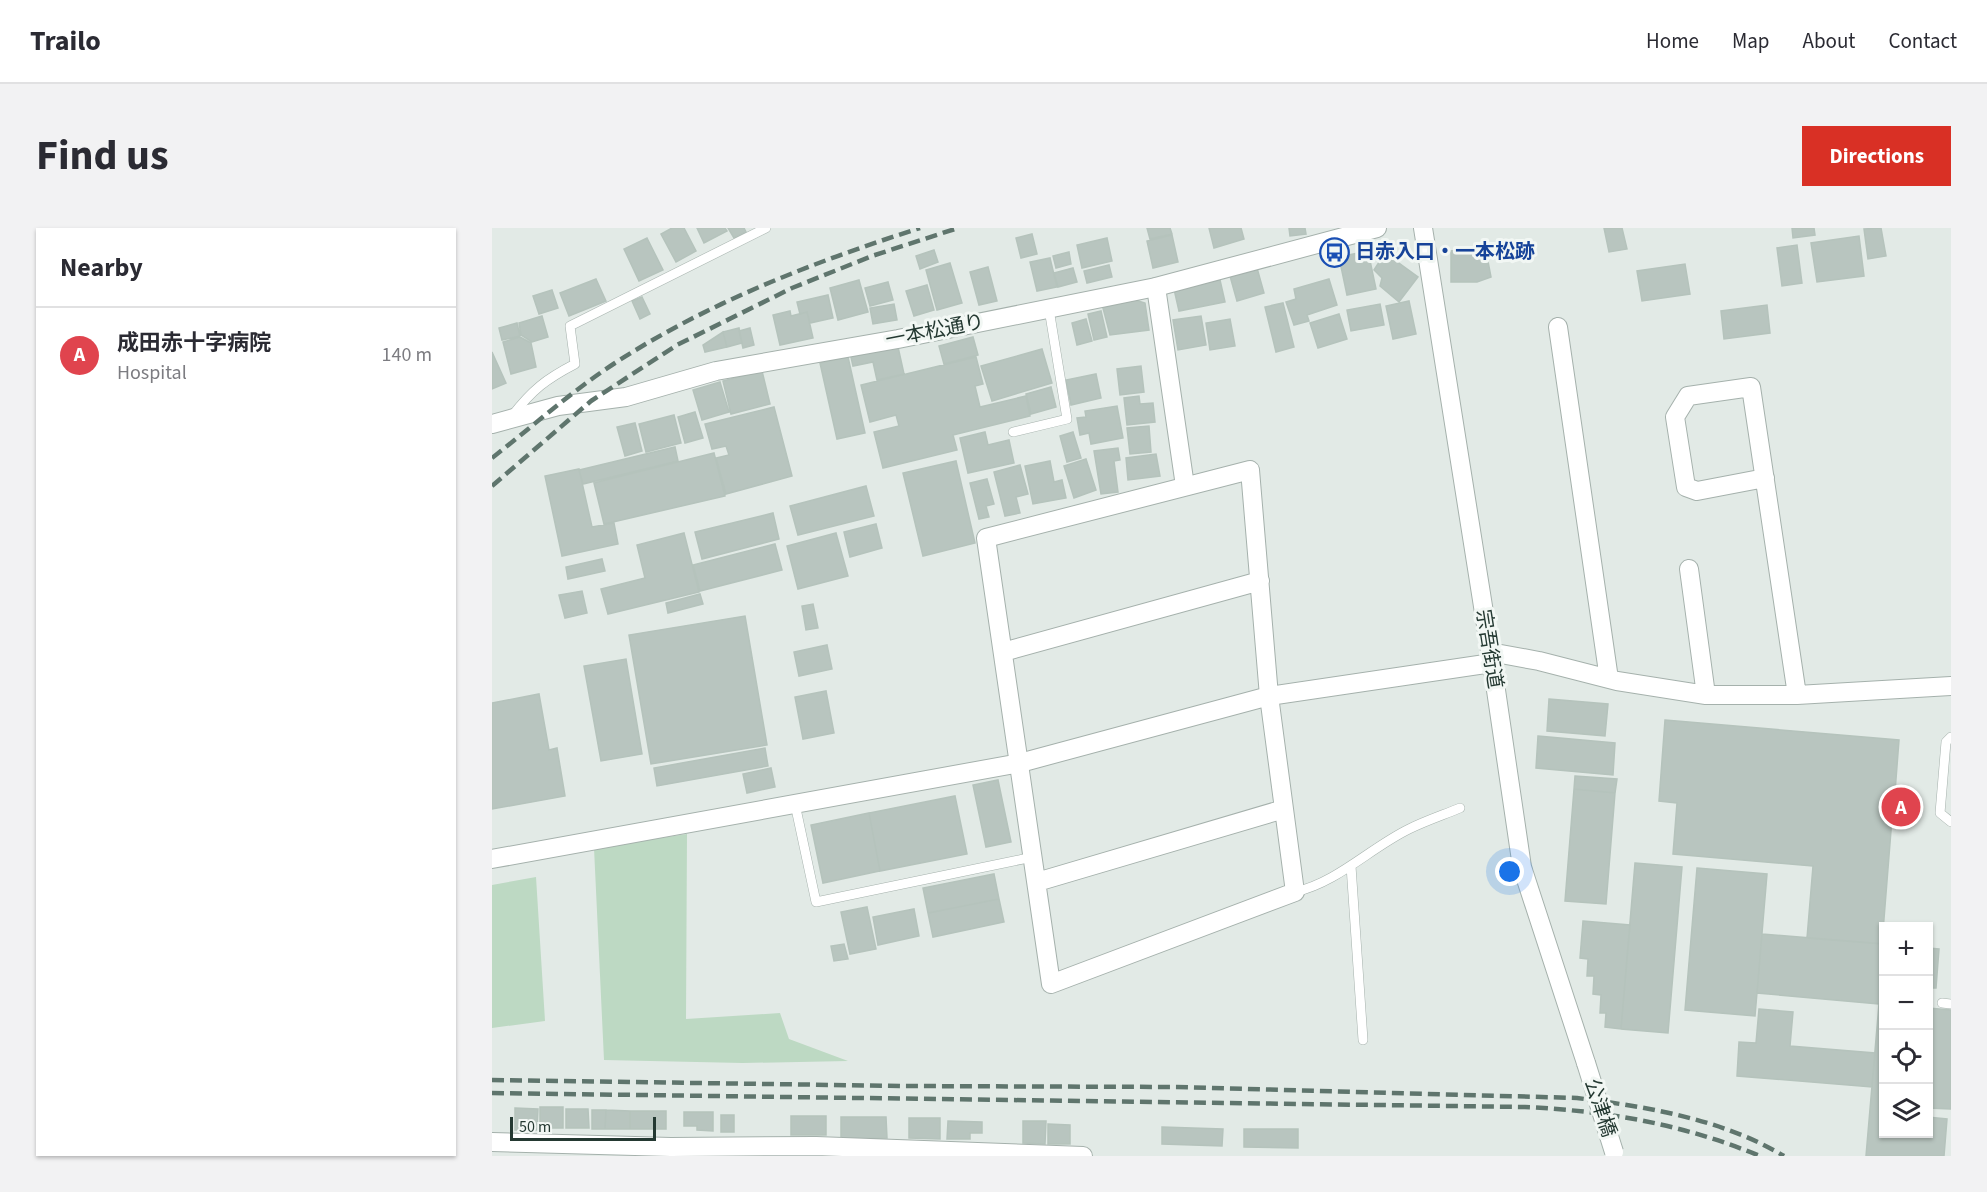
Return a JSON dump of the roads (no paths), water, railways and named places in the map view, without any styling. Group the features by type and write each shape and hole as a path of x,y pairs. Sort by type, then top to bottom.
{"street":[{"name":"一本松通り","path":"500,422 558,406 626,397 716,371 898,339 1156,287 1377,228"},
{"name":"宗吾街道","path":"1423,228 1522,867 1586,1063"},
{"path":"1156,287 1185,486"},
{"path":"1558,327 1609,679"},
{"path":"1765,478 1697,491 1686,487 1675,417 1688,396 1751,387 1765,478 1797,695"},
{"path":"1250,470 1260,581 1269,696 1295,892 1052,984 986,538 1250,470"},
{"path":"1689,569 1706,694"},
{"path":"1003,652 1260,581"},
{"path":"492,859 1020,763 1269,696 1491,657 1539,661 1609,679 1706,694 1797,695 1951,686"},
{"path":"1037,882 1284,808"},
{"name":"公津橋","path":"1586,1063 1615,1154"},
{"path":"492,1142 527,1149 1083,1156"}],"lane":[{"path":"500,422 549,377 574,364 570,326 766,228"},
{"path":"1013,432 1066,419 1049,309"},
{"path":"1951,737 1946,742 1940,813 1951,822"},
{"path":"795,804 816,902 1033,857"},
{"path":"1295,892 1308,889 1352,866 1408,829 1460,808"},
{"path":"1352,866 1363,1040"}],"railway":[{"path":"492,458 599,374 687,321 763,285 920,228"},
{"path":"492,486 591,401 677,345 792,288 872,256 958,228"},
{"path":"492,1080 1177,1087 1577,1098 1684,1116 1735,1133 1784,1156"},
{"path":"492,1093 1525,1107 1586,1112 1673,1127 1760,1156"}],"place":[{"name":"日赤入口・一本松跡","path":"1334,252"},
{"name":"成田赤十字病院","path":"1901,807"}]}
